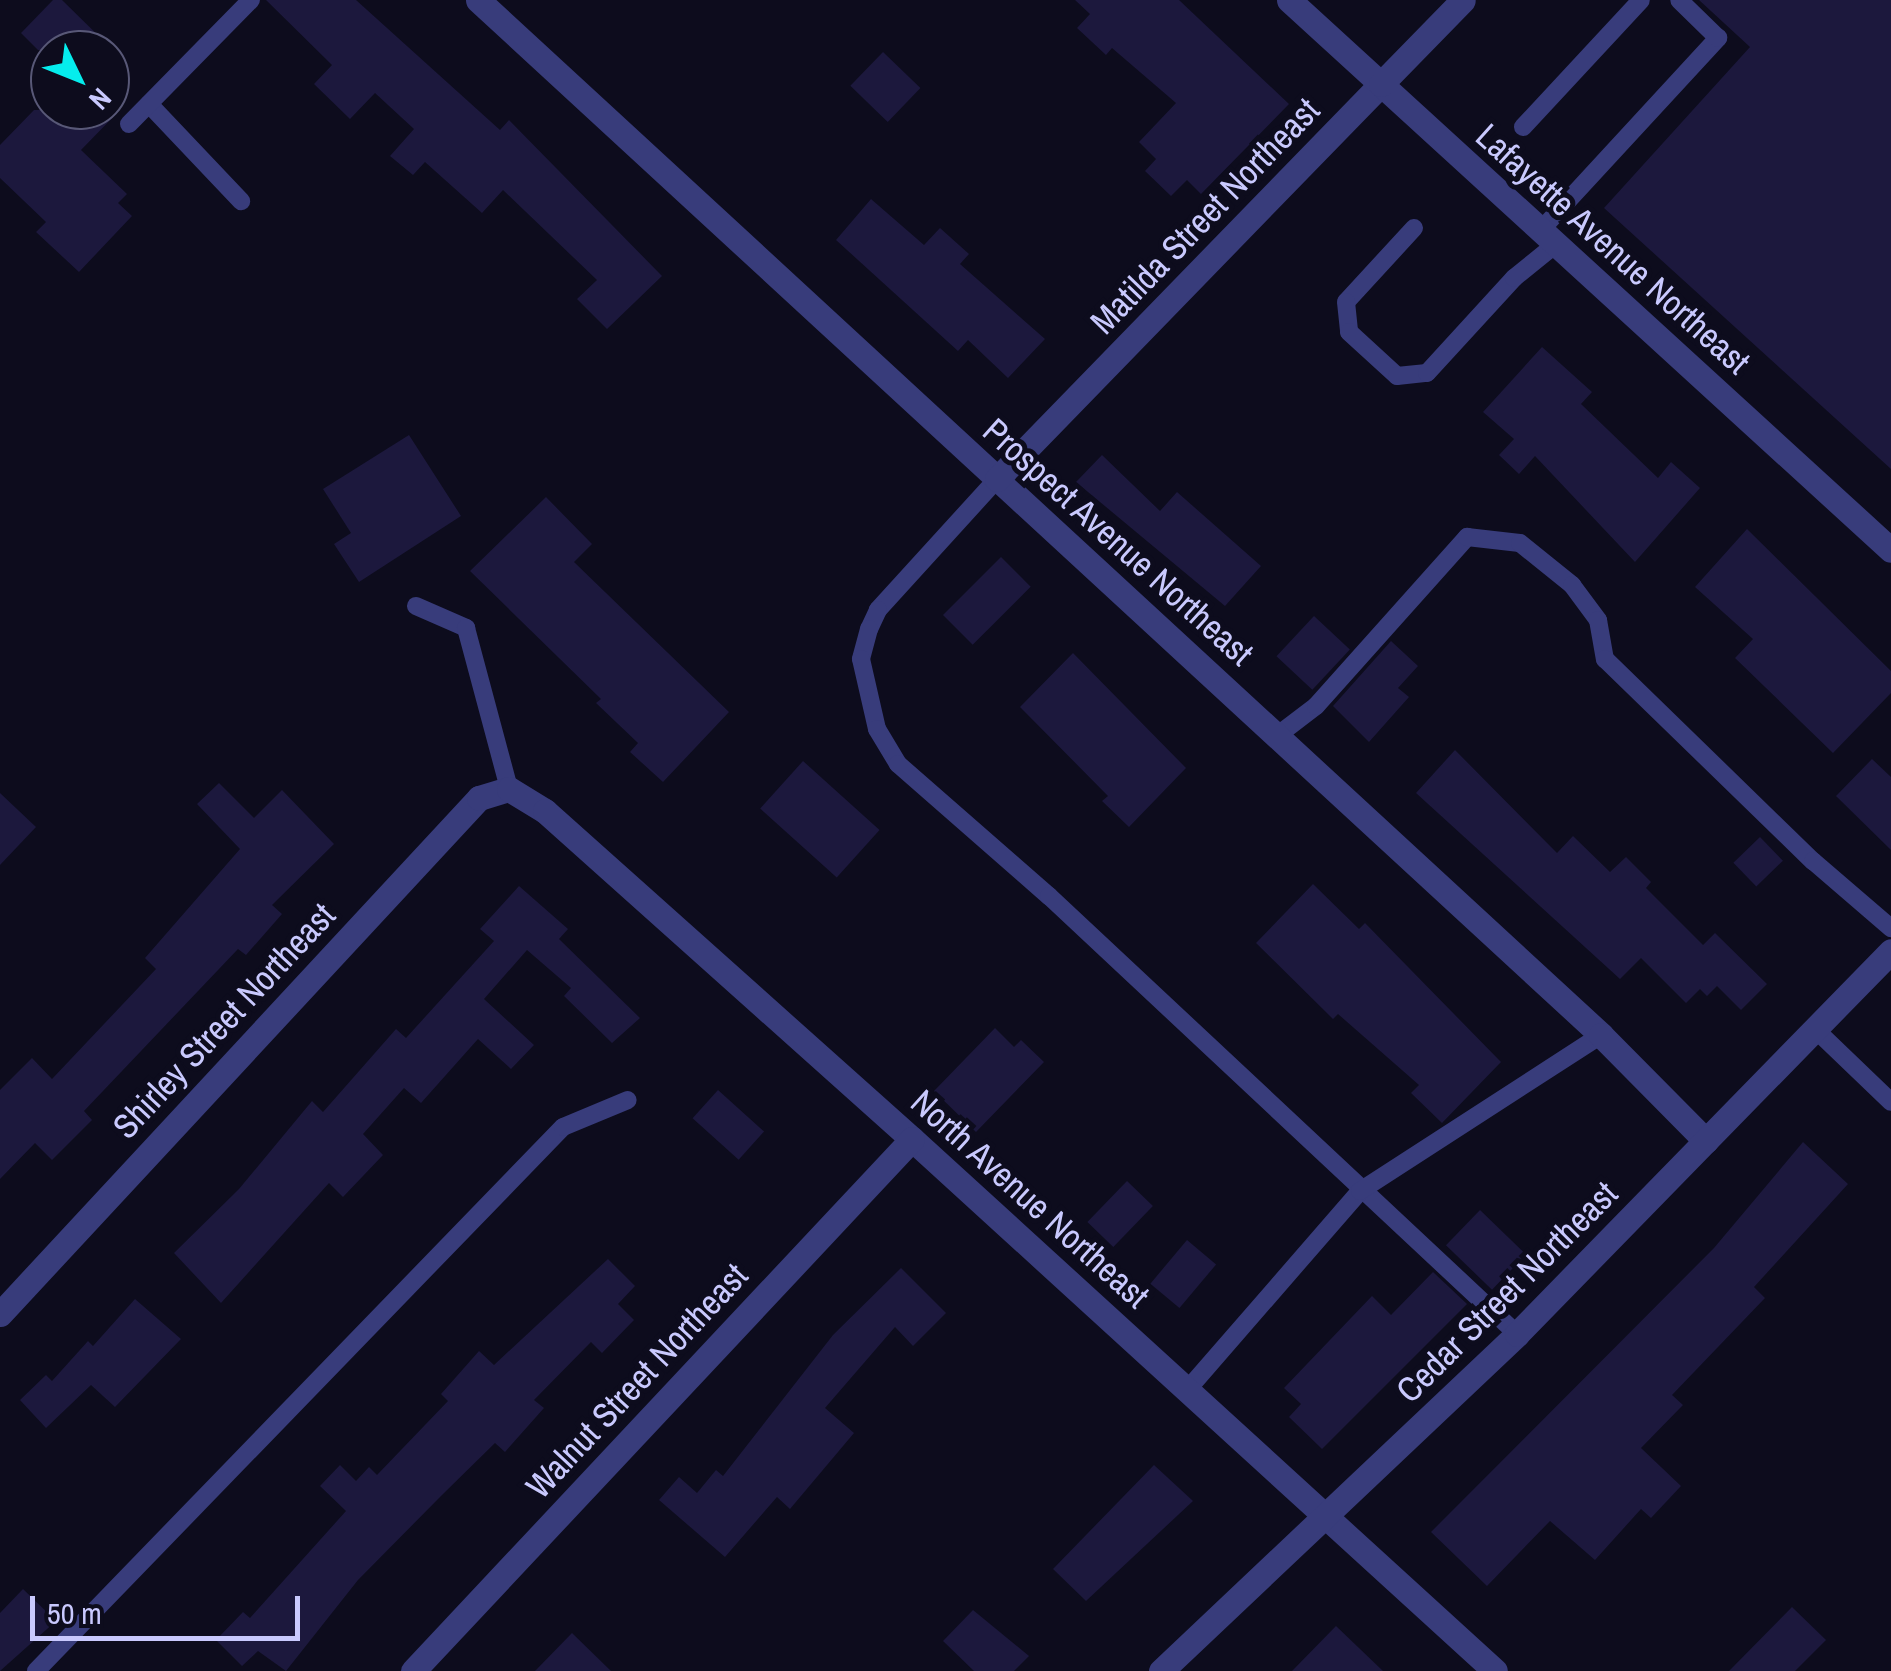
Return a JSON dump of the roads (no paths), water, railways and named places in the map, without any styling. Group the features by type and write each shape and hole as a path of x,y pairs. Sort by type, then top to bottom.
{"street":[{"name":"Prospect Avenue Northeast","path":"478,0 996,480 1278,735 1600,1035 1706,1141"},
{"name":"Lafayette Avenue Northeast","path":"1289,0 1891,550"},
{"name":"Matilda Street Northeast","path":"996,480 1462,0"},
{"name":"North Avenue Northeast","path":"509,789 545,811 912,1139 1495,1671"},
{"name":"Shirley Street Northeast","path":"0,1314 479,798 509,789"},
{"name":"Cedar Street Northeast","path":"1161,1671 1517,1334 1891,951"},
{"name":"Walnut Street Northeast","path":"413,1671 912,1139"}],"lane":[{"path":"130,123 251,0"},
{"path":"1523,126 1641,0"},
{"path":"1414,228 1346,302 1349,332 1397,376 1426,374 1514,278 1718,38 1679,0"},
{"path":"149,104 241,201"},
{"path":"996,480 878,610 861,659 878,729 898,764 944,809 1049,896 1517,1334"},
{"path":"1278,735 1316,706 1467,537 1520,544 1572,586 1598,620 1606,658 1812,861 1891,928"},
{"path":"416,606 466,628 509,789"},
{"path":"1815,1029 1891,1102"},
{"path":"1188,1389 1360,1191 1600,1035"},
{"path":"36,1671 563,1126 628,1100"}]}
